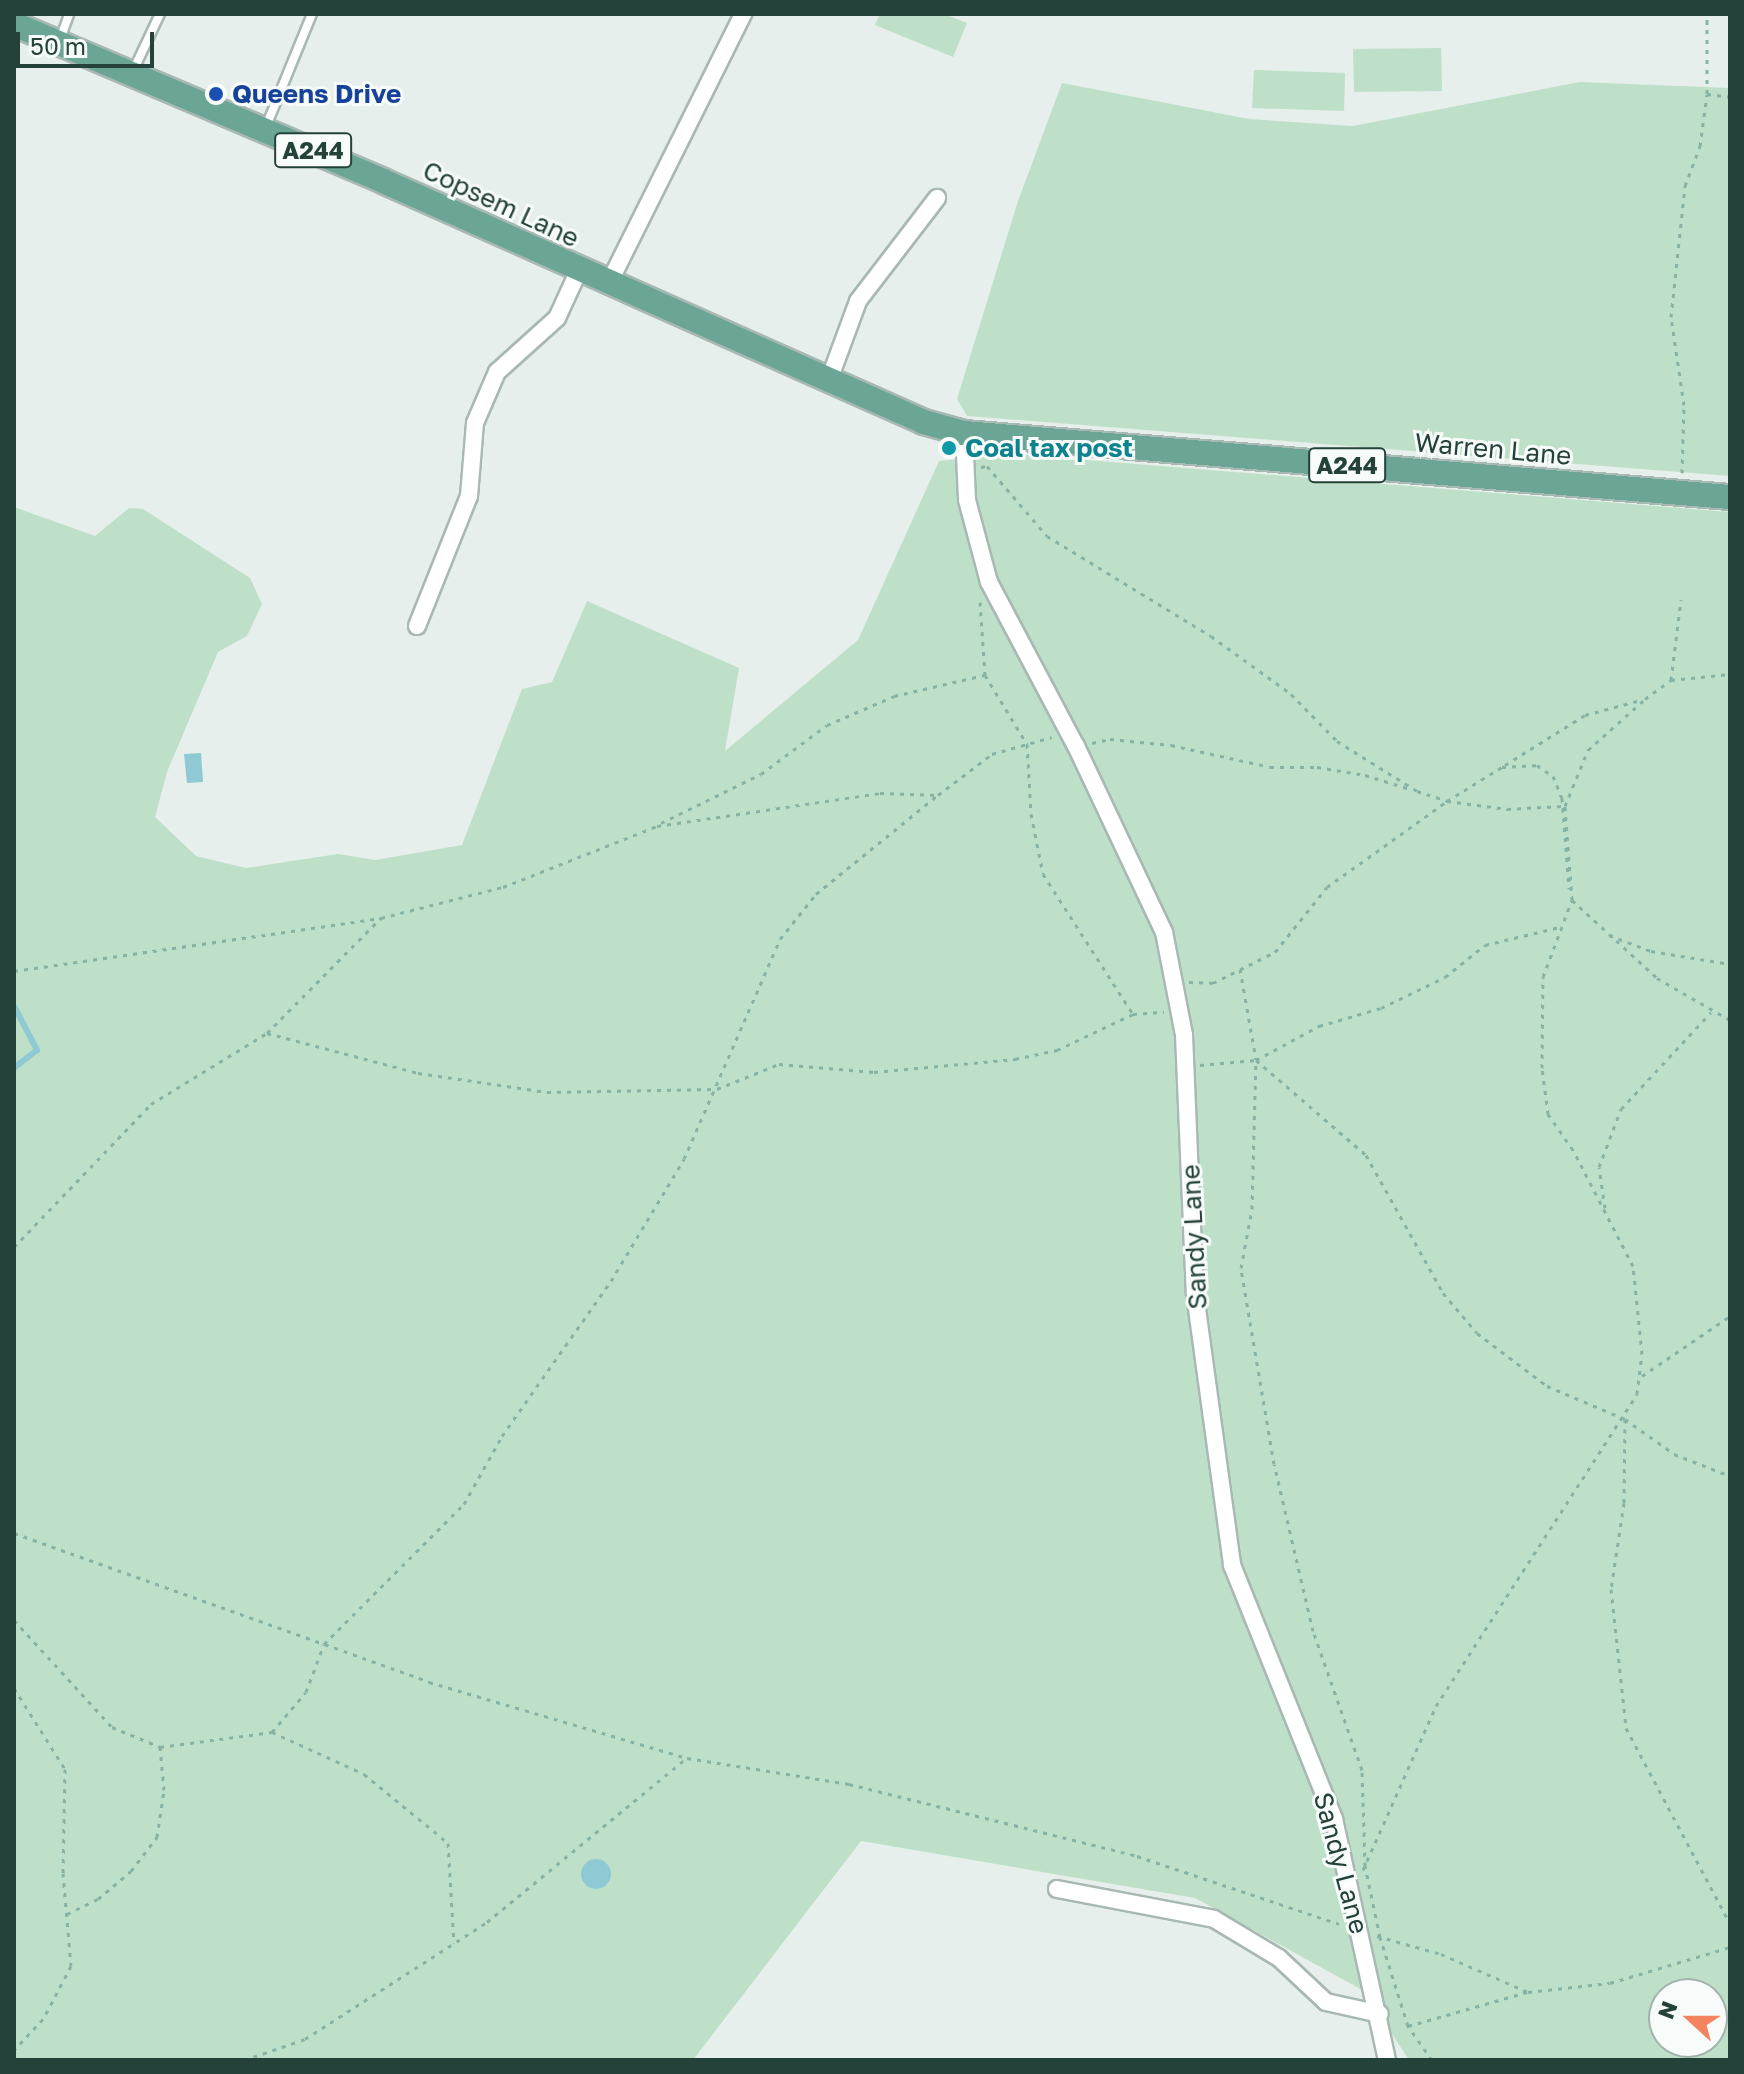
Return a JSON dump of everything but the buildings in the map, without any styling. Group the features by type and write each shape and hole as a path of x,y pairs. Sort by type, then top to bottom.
{"main road":[{"name":"Copsem Lane","path":"14,24 265,129 924,422 964,433"},
{"name":"Warren Lane","path":"964,433 1730,497"}],"street":[{"path":"609,283 743,14"},
{"path":"829,380 858,301 937,198"},
{"path":"417,626 469,496 475,423 497,372 557,318 579,270"},
{"name":"Sandy Lane","path":"964,433 963,469 989,582 1072,739 1164,932 1179,1012 1185,1067 1195,1294 1232,1565 1334,1819 1380,2014 1387,2060"},
{"path":"1057,1889 1214,1919 1279,1958 1326,2002 1380,2014"}],"lane":[{"path":"59,43 69,14"},
{"path":"132,73 160,14"},
{"path":"265,129 312,14"}],"path":[{"path":"1682,493 1684,405 1671,317 1685,186 1700,146 1707,94 1707,14"},
{"path":"1707,94 1730,97"},
{"path":"963,469 987,466 1047,536 1211,636 1291,694 1337,741 1417,791"},
{"path":"981,592 985,675 1027,744 1031,814 1043,874 1133,1014"},
{"path":"1671,680 1681,600"},
{"path":"1563,806 1588,750 1645,699 1671,680 1730,674"},
{"path":"14,971 381,918 503,887 657,826 761,774 827,725 894,696 985,675"},
{"path":"1173,981 1213,983 1275,952 1327,887 1447,801 1585,715 1645,699"},
{"path":"272,1732 306,1692 324,1644 464,1504 502,1436 571,1343 649,1219 717,1089 780,939 816,894 992,754 1027,744 1110,739 1171,745 1270,767 1317,767 1365,775 1447,801 1507,809 1563,806"},
{"path":"1351,1895 1436,1706 1574,1487 1625,1419 1642,1376 1633,1266 1606,1211 1548,1114 1542,1068 1543,977 1572,900 1563,806 1553,776 1537,765 1502,767"},
{"path":"657,826 880,793 938,795"},
{"path":"1572,900 1605,934 1657,978 1711,1012 1730,1020"},
{"path":"14,1247 151,1104 267,1033 381,918"},
{"path":"1185,1067 1256,1060 1319,1026 1381,1008 1445,977 1485,945 1560,927"},
{"path":"1605,934 1651,951 1730,964"},
{"path":"1240,969 1256,1060 1252,1209 1241,1268 1274,1464 1313,1631 1362,1770 1365,1866 1380,1937 1408,2026 1432,2060"},
{"path":"267,1033 418,1073 547,1092 717,1089 779,1064 874,1072 1015,1059 1057,1050 1133,1014 1179,1012"},
{"path":"1606,1211 1599,1167 1621,1109 1711,1012"},
{"path":"1256,1060 1366,1155 1443,1293 1477,1333 1547,1386 1625,1419 1674,1454 1730,1476"},
{"path":"1642,1376 1730,1316"},
{"path":"1625,1419 1624,1503 1611,1589 1626,1728 1730,1924"},
{"path":"14,1533 429,1682 687,1758 849,1784 1137,1856 1360,1931 1441,1954 1528,1992"},
{"path":"14,1620 112,1727 160,1747 272,1732 364,1774 448,1843 454,1943"},
{"path":"14,1688 65,1769 67,1914 71,1966 43,2019 14,2050"},
{"path":"67,1914 98,1899 131,1871 157,1837 164,1790 160,1747"},
{"path":"244,2060 305,2039 454,1943 687,1758"},
{"path":"1408,2026 1528,1992 1610,1983 1730,1947"}],"green space":[{"path":"880,14 944,14 967,23 953,57 875,25"},
{"path":"1441,48 1442,91 1354,92 1353,49"},
{"path":"1254,70 1345,73 1344,111 1252,108"},
{"path":"1580,82 1730,88 1730,476 967,416 957,399 1018,201 1062,83 1249,119 1353,126"},
{"path":"1012,454 1730,512 1730,2060 1409,2060 1364,1991 1195,1898 861,1841 693,2060 14,2060 14,507 95,536 129,508 143,509 250,578 262,604 247,636 218,652 167,772 155,817 196,856 246,868 338,854 375,860 462,845 522,689 552,682 587,601 739,668 725,751 858,640 939,461"}],"water":[{"path":"201,753 203,782 187,783 184,754"},
{"path":"596,1859 607,1863 611,1874 607,1885 596,1889 585,1885 581,1874 585,1863"}],"waterway":[{"path":"14,1006 37,1050 14,1068"}],"place":[{"name":"Queens Drive","path":"216,94"},
{"name":"Coal tax post","path":"949,448"}]}
